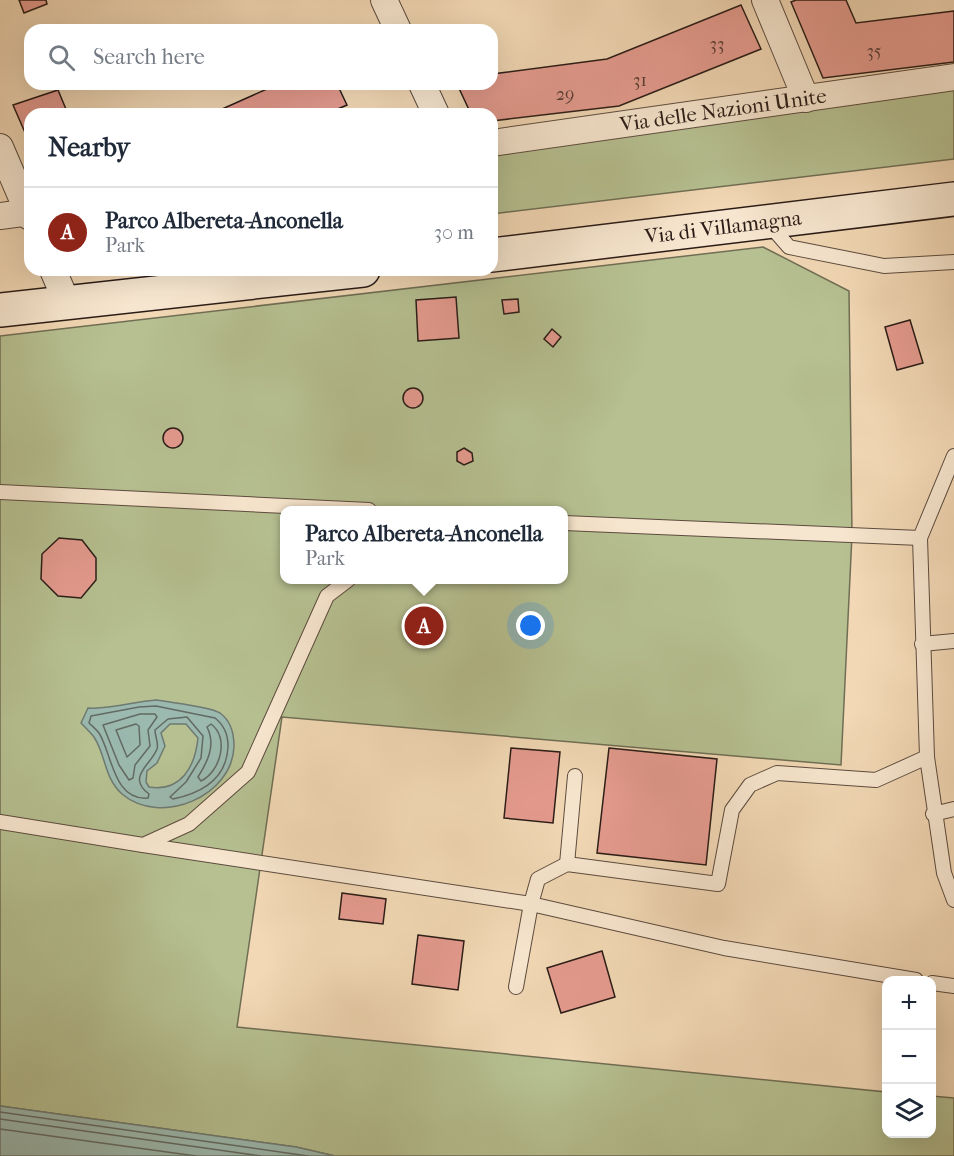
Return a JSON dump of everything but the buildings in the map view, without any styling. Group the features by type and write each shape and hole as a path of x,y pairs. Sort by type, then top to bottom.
{"main road":[{"name":"Via di Villamagna","path":"498,254 954,200"},
{"path":"0,310 309,276"}],"street":[{"path":"384,0 395,24"},
{"path":"765,0 806,99"},
{"name":"Via delle Nazioni Unite","path":"498,142 954,77"},
{"path":"425,90 433,108"},
{"path":"0,147 24,202"},
{"path":"0,216 24,214"},
{"path":"56,276 68,303"}],"lane":[{"path":"767,221 789,247 884,266 954,262"},
{"path":"954,456 920,538 927,758 933,814 944,873 954,900"},
{"path":"0,492 287,506"},
{"path":"568,523 920,538"},
{"path":"143,845 189,824 248,772 327,596 342,584"},
{"path":"922,644 954,641"},
{"path":"516,987 531,904 538,879 567,864 718,884 732,810 750,785 777,773 876,780 927,758"},
{"path":"567,864 575,776"},
{"path":"933,814 954,809"},
{"path":"0,822 531,904 723,948 887,976"},
{"path":"936,984 954,986"}],"green space":[{"path":"954,88 954,159 498,213 498,154"},
{"path":"763,247 849,291 852,535 841,765 282,717 237,1027 882,1092 882,1138 936,1138 936,1096 954,1098 954,1156 335,1156 296,1147 0,1106 0,336"}],"water":[{"path":"157,700 215,711 224,716 231,728 234,746 230,764 222,779 208,792 192,801 174,806 156,807 138,803 122,794 108,774 94,737 81,723 88,708 105,708","holes":["170,724 186,724 198,738 190,768 170,786 149,787 146,782 147,771 157,763 165,746 161,733"]},
{"path":"0,1106 296,1147 335,1156 0,1156"}],"place":[{"name":"Parco Albereta-Anconella","path":"424,626"}]}
